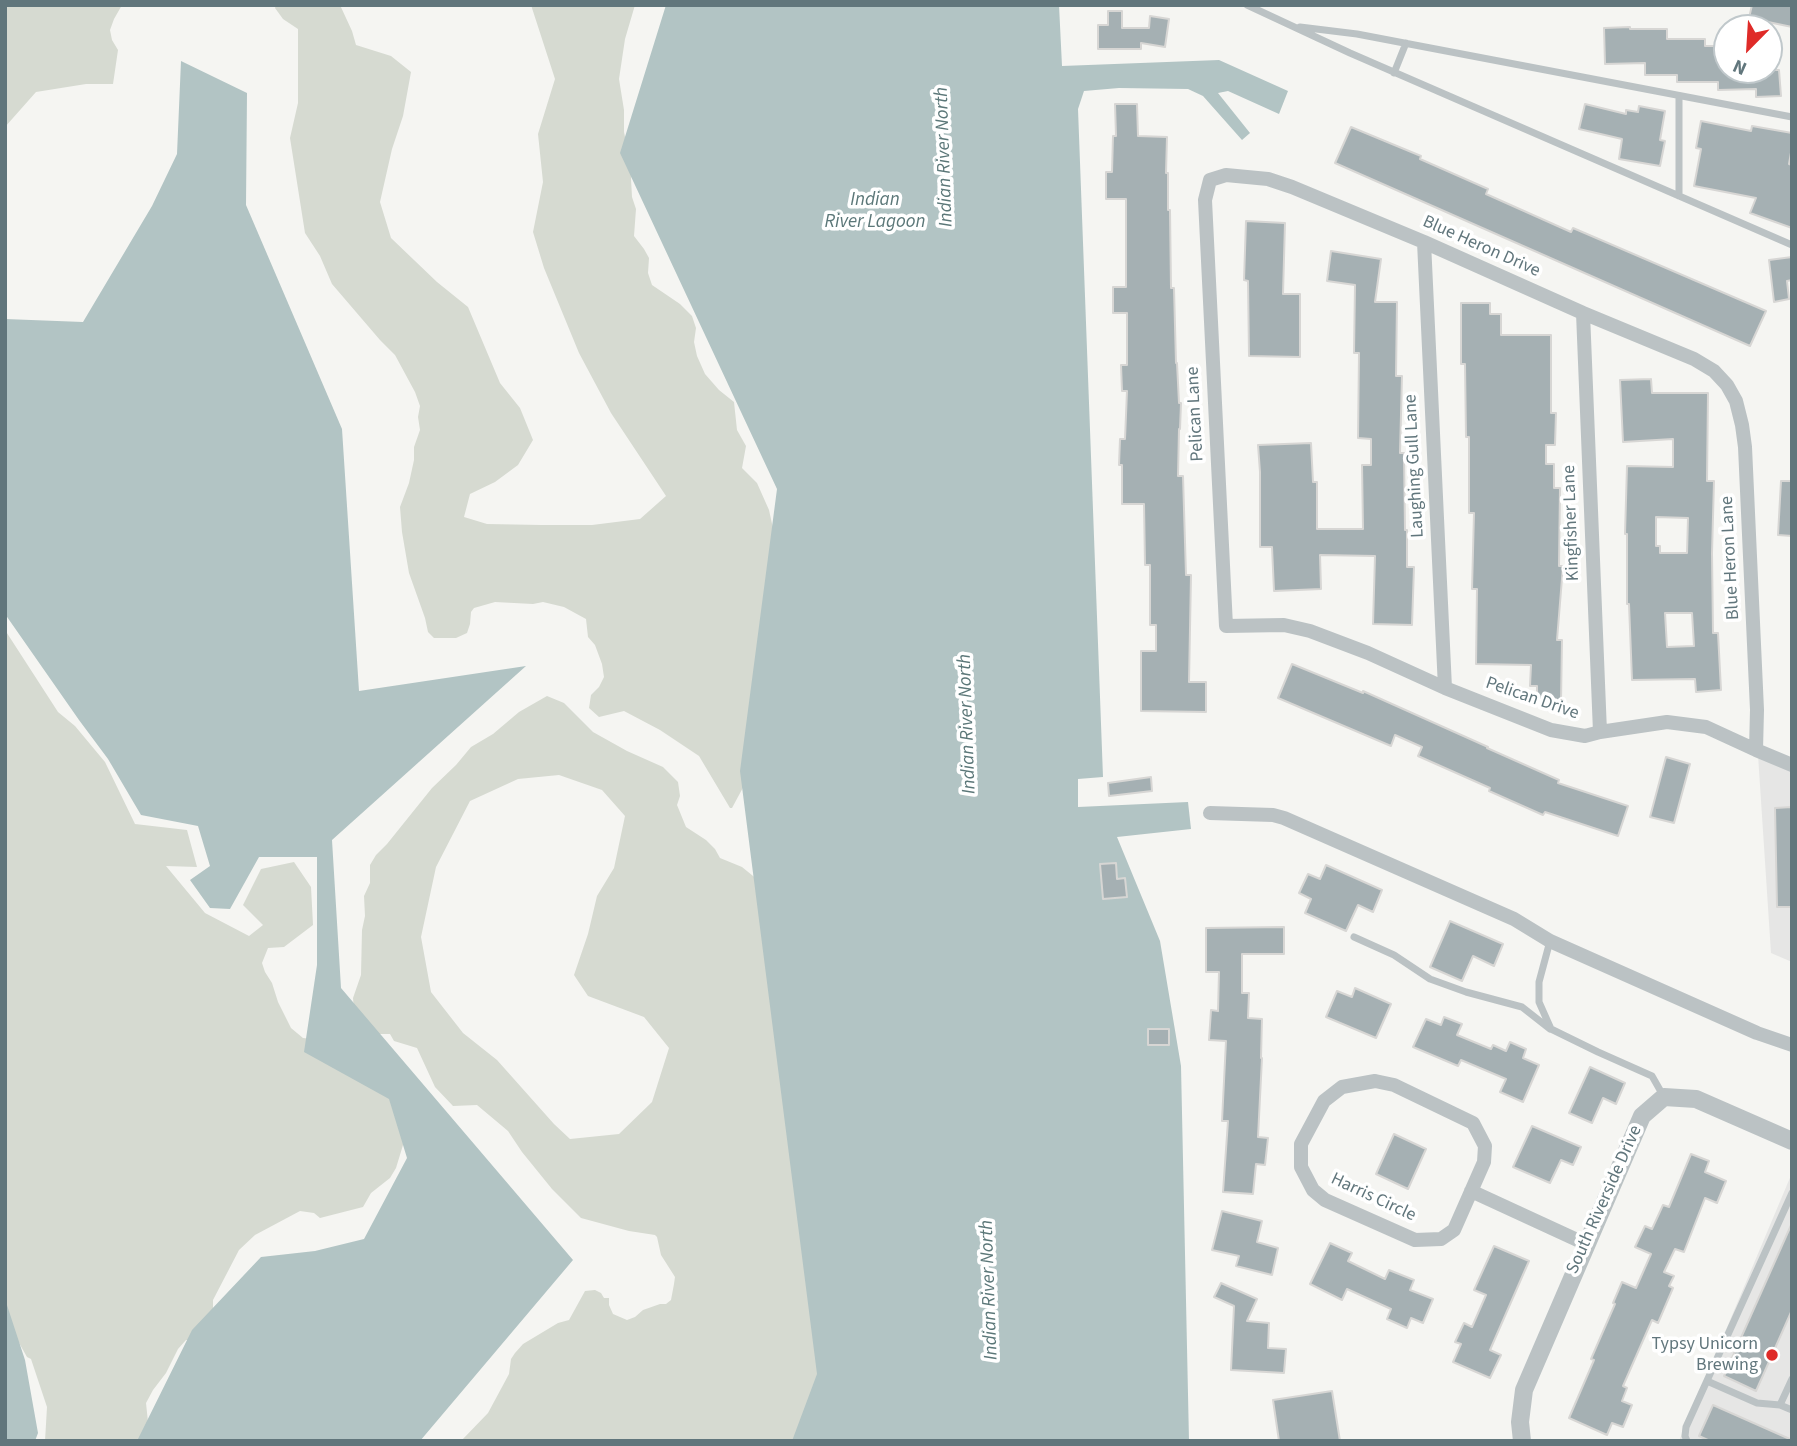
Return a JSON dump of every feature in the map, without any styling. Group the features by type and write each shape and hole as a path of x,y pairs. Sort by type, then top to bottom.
{"street":[{"name":"Blue Heron Drive","path":"1226,175 1268,179 1292,187 1694,359 1714,372"},
{"name":"Pelican Lane","path":"1226,175 1210,180 1205,200 1226,626 1264,625"},
{"name":"Laughing Gull Lane","path":"1424,242 1445,688"},
{"name":"Kingfisher Lane","path":"1583,313 1600,732"},
{"name":"Blue Heron Lane","path":"1714,372 1736,401 1742,425 1758,710 1756,750"},
{"name":"Pelican Drive","path":"1264,625 1284,625 1310,631 1551,730 1585,736 1667,722 1706,727 1792,765"},
{"path":"1210,813 1273,815 1284,818 1514,919 1550,941 1757,1033 1792,1045"},
{"name":"Harris Circle","path":"1375,1081 1394,1085 1473,1123 1485,1146 1484,1162 1471,1191 1454,1230 1441,1239 1415,1240 1325,1200 1312,1190 1300,1167 1301,1144 1324,1101 1342,1087 1375,1081"},
{"path":"1664,1097 1696,1098 1792,1141"},
{"name":"South Riverside Drive","path":"1522,1441 1524,1390 1642,1116 1664,1097"},
{"path":"1471,1191 1586,1244"}],"lane":[{"path":"1247,5 1394,73 1792,246"},
{"path":"1293,26 1357,34 1792,117"},
{"path":"1394,73 1406,43"},
{"path":"1679,96 1679,196"},
{"path":"1354,937 1394,955 1430,979 1522,1007 1551,1029 1652,1076 1664,1097"},
{"path":"1550,941 1539,982 1539,1002 1551,1029"},
{"path":"1687,1441 1686,1427 1792,1192"},
{"path":"1780,1405 1792,1379"},
{"path":"1707,1381 1757,1403 1780,1405 1792,1410"}],"shaded area":[{"path":"5,5 122,5 110,30 118,50 113,84 86,84 36,92 5,127"},
{"path":"276,5 340,5 356,45 391,56 411,72 403,116 392,149 380,202 391,238 468,307 500,383 520,408 533,440 518,465 495,482 470,494 464,517 487,524 592,525 640,519 666,496 611,413 579,353 544,268 533,232 543,182 538,134 555,79 531,5 635,5 625,39 619,79 624,132 633,162 632,197 636,209 634,236 649,258 648,273 652,285 680,304 692,316 696,328 694,342 697,356 705,374 734,402 737,430 746,446 742,468 757,483 769,510 774,533 746,782 732,808 699,756 660,730 624,711 599,717 589,708 591,695 604,677 595,645 588,637 586,619 564,607 543,602 495,602 474,608 467,633 456,638 434,638 428,632 409,573 400,507 409,483 414,447 420,430 420,406 395,355 332,284 320,256 305,233 290,138 298,103 298,29 283,19 275,8"},
{"path":"5,630 58,712 75,726 105,762 135,824 187,830 197,867 166,866 205,913 249,936 263,925 243,905 261,869 294,862 311,887 313,925 284,947 268,948 262,963 265,972 291,1028 303,1038 313,1039 388,1083 409,1143 403,1145 390,1178 371,1193 363,1207 320,1218 314,1213 300,1211 255,1235 239,1250 213,1300 213,1325 197,1340 186,1340 178,1349 146,1403 150,1441 45,1441 47,1407 31,1359 27,1357 5,1318"},
{"path":"547,696 564,703 593,732 663,767 678,782 680,796 677,805 686,827 706,840 720,858 742,867 758,880 830,1342 797,1441 461,1441 488,1413 509,1374 511,1359 515,1353 523,1344 558,1323 569,1320 585,1291 595,1290 604,1298 609,1298 613,1314 627,1320 643,1310 671,1300 675,1277 661,1255 655,1235 581,1218 552,1189 508,1131 477,1105 453,1106 435,1087 417,1048 394,1041 390,1034 379,1034 354,1010 353,998 361,975 364,896 370,883 370,865 432,788 471,747 493,734 519,712","holes":["559,775 602,790 625,816 614,868 597,896 574,975 588,996 644,1017 669,1048 652,1102 619,1134 570,1139 497,1060 463,1033 431,992 421,937 436,867 470,801 518,779"]},
{"path":"1758,755 1792,770 1792,962 1771,953"},
{"path":"1792,1173 1792,1441 1679,1441 1706,1377"}],"water":[{"name":"Indian River Lagoon","path":"666,5 1059,5 1062,66 1219,60 1288,91 1279,114 1228,91 1218,93 1250,133 1242,140 1203,96 1188,89 1119,88 1084,91 1078,109 1103,777 1078,779 1078,807 1188,802 1191,829 1117,837 1160,941 1181,1066 1189,1441 792,1441 817,1374 740,771 777,489 620,153"},
{"path":"181,61 247,93 246,205 342,429 359,691 526,666 332,840 341,988 573,1260 420,1441 137,1441 192,1330 261,1257 315,1251 364,1239 407,1158 389,1099 304,1052 317,965 317,857 259,857 230,909 210,908 190,880 210,866 198,826 141,815 108,759 5,614 5,319 83,322 152,206 177,154"},
{"path":"5,1299 25,1360 38,1433 35,1441 5,1441"}],"building":[{"path":"1752,5 1792,5 1792,27 1783,25 1783,14 1750,14"},
{"path":"1108,11 1122,11 1122,28 1149,28 1150,16 1169,19 1165,47 1141,43 1141,49 1098,49 1098,25 1108,25"},
{"path":"1604,28 1667,29 1667,39 1705,39 1705,46 1713,46 1713,82 1677,82 1677,75 1645,75 1645,63 1605,64"},
{"path":"1718,84 1780,84 1781,96 1756,97 1756,89 1718,90"},
{"path":"1115,104 1137,104 1138,136 1167,137 1171,288 1174,288 1176,363 1181,403 1178,476 1183,476 1186,575 1191,575 1189,682 1206,682 1206,712 1141,711 1141,651 1156,651 1156,625 1150,625 1150,565 1145,565 1144,504 1122,504 1120,439 1125,439 1127,391 1122,391 1121,365 1127,365 1127,313 1113,313 1113,287 1126,287 1126,199 1106,199 1106,172 1112,172 1113,136 1116,136"},
{"path":"1585,104 1626,114 1626,110 1638,112 1639,106 1665,111 1660,140 1665,141 1660,166 1619,159 1622,139 1579,129"},
{"path":"1701,121 1751,131 1752,126 1792,133 1789,164 1792,165 1792,228 1750,213 1756,198 1694,186 1701,149 1696,148"},
{"path":"1351,127 1421,156 1420,159 1488,189 1486,194 1571,232 1573,228 1766,311 1750,346 1335,163"},
{"path":"1246,221 1285,223 1283,294 1300,294 1300,357 1249,356 1248,281 1244,280"},
{"path":"1331,251 1381,259 1375,302 1397,302 1396,376 1402,376 1400,453 1404,453 1407,567 1414,567 1412,625 1373,624 1375,556 1320,555 1321,589 1274,591 1272,547 1260,547 1258,445 1311,443 1313,482 1317,482 1317,529 1363,529 1362,465 1371,465 1371,439 1358,438 1359,353 1354,353 1355,285 1327,281"},
{"path":"1792,257 1792,280 1787,281 1789,299 1774,302 1769,260"},
{"path":"1461,303 1490,303 1490,314 1501,314 1501,335 1551,335 1551,413 1556,413 1555,445 1546,445 1546,464 1554,464 1554,488 1560,488 1559,566 1563,566 1557,640 1562,640 1561,702 1537,702 1537,686 1530,686 1531,665 1476,664 1477,589 1472,589 1474,513 1469,513 1469,437 1466,437 1465,364 1461,364"},
{"path":"1651,379 1652,393 1708,393 1707,481 1714,481 1713,633 1718,633 1721,690 1696,692 1695,679 1632,680 1625,534 1627,466 1673,467 1673,439 1623,442 1620,380","holes":["1656,517 1688,518 1687,553 1660,553 1660,546 1656,546","1665,613 1692,613 1694,646 1667,647"]},
{"path":"1781,481 1792,481 1792,536 1778,535"},
{"path":"1292,664 1363,691 1559,780 1558,783 1628,806 1618,836 1545,812 1543,815 1489,791 1490,788 1418,756 1422,747 1395,735 1391,746 1278,698"},
{"path":"1666,757 1690,764 1674,823 1650,817"},
{"path":"1151,777 1152,791 1109,796 1108,783"},
{"path":"1792,807 1792,907 1777,907 1775,808"},
{"path":"1116,863 1117,879 1125,878 1127,897 1103,899 1100,864"},
{"path":"1326,865 1382,890 1373,912 1358,905 1346,931 1305,913 1311,899 1299,893 1308,874 1320,879"},
{"path":"1450,921 1503,944 1494,966 1473,956 1462,981 1430,967"},
{"path":"1284,927 1284,954 1242,954 1242,993 1249,993 1248,1018 1262,1019 1258,1137 1268,1138 1265,1165 1256,1164 1253,1194 1223,1192 1228,1121 1222,1121 1226,1041 1209,1040 1211,1010 1218,1011 1219,972 1206,972 1206,928"},
{"path":"1355,988 1391,1004 1376,1038 1326,1017 1337,991 1352,997"},
{"path":"1444,1017 1462,1024 1457,1035 1491,1049 1493,1045 1506,1051 1510,1042 1526,1049 1523,1058 1539,1065 1523,1102 1500,1092 1506,1079 1461,1060 1458,1066 1413,1047 1426,1019 1441,1025"},
{"path":"1148,1029 1169,1029 1169,1045 1148,1045"},
{"path":"1590,1067 1625,1083 1616,1104 1603,1098 1592,1123 1569,1113"},
{"path":"1532,1126 1581,1147 1573,1165 1561,1160 1550,1183 1513,1167"},
{"path":"1394,1134 1426,1149 1408,1189 1376,1174"},
{"path":"1691,1154 1709,1161 1705,1172 1726,1181 1717,1203 1705,1198 1684,1252 1675,1249 1664,1272 1674,1276 1669,1286 1673,1288 1658,1323 1652,1320 1623,1386 1627,1388 1622,1401 1632,1405 1623,1427 1612,1423 1607,1435 1569,1418 1594,1360 1591,1359 1622,1282 1636,1288 1651,1254 1635,1247 1645,1226 1652,1229 1663,1205 1669,1207"},
{"path":"1222,1211 1262,1221 1257,1242 1278,1248 1272,1275 1236,1266 1239,1256 1212,1250"},
{"path":"1792,1223 1792,1310 1756,1391 1724,1376"},
{"path":"1330,1243 1352,1253 1348,1261 1385,1279 1389,1270 1414,1280 1410,1290 1433,1299 1423,1323 1411,1318 1407,1328 1387,1319 1391,1309 1347,1289 1342,1300 1310,1284"},
{"path":"1494,1246 1529,1261 1490,1350 1501,1355 1490,1378 1453,1362 1461,1344 1455,1342 1464,1323 1472,1327 1486,1295 1474,1290"},
{"path":"1221,1283 1257,1299 1247,1321 1269,1323 1268,1348 1286,1349 1284,1373 1231,1370 1234,1306 1214,1297"},
{"path":"1332,1391 1340,1441 1279,1441 1273,1400"},
{"path":"1713,1405 1792,1441 1710,1441 1699,1436"}],"place":[{"name":"Typsy Unicorn Brewing","path":"1772,1355"}],"water label":[{"name":"Indian River North","path":"945,157"},
{"name":"Indian River North","path":"968,724"},
{"name":"Indian River North","path":"990,1290"}]}
